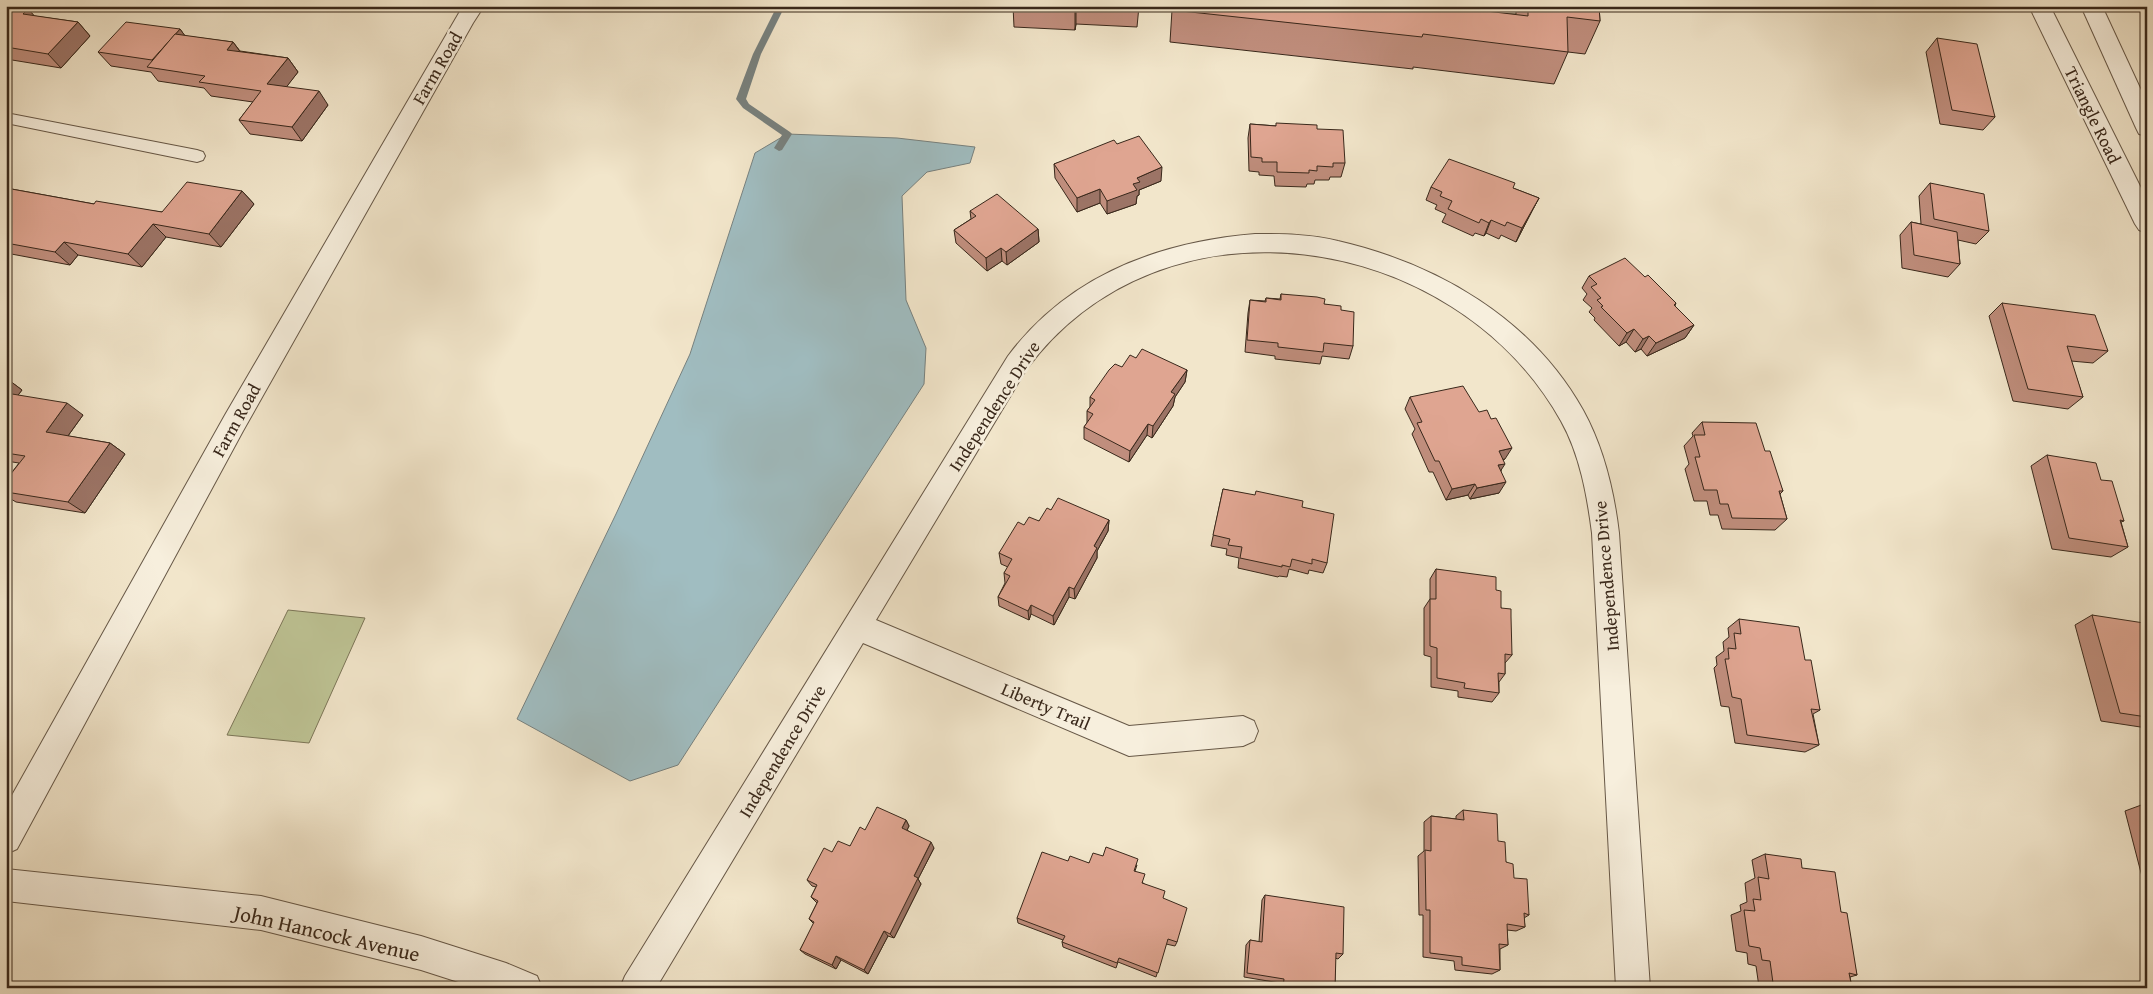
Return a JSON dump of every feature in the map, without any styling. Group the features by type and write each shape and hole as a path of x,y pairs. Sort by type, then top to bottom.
{"street":[{"name":"Farm Road","path":"6,838 234,423 464,20 474,6"},
{"name":"Triangle Road","path":"2039,6 2147,224"},
{"path":"2091,6 2147,128"},
{"name":"Independence Drive","path":"637,988 1017,362 1042,331 1077,301 1114,279 1182,253 1213,246 1258,241 1306,244 1348,252 1405,270 1456,296 1493,322 1528,355 1558,391 1577,427 1592,462 1604,520 1624,808 1633,988"},
{"name":"Liberty Trail","path":"858,626 1129,742 1244,731"},
{"name":"John Hancock Avenue","path":"6,885 261,913 421,953 506,980 525,988"}],"lane":[{"path":"6,118 197,156"}],"green space":[{"path":"288,610 365,618 309,743 227,735"}],"water":[{"path":"787,134 897,138 975,147 970,163 927,172 902,196 906,300 926,348 924,384 678,765 630,781 517,719 616,514 690,354 755,153"}],"building":[{"path":"6,6 28,9 23,14 78,22 48,54 6,47"},
{"path":"1173,6 1444,6 1528,16 1528,6 1599,6 1600,21 1567,17 1568,52 1423,34 1422,37 1172,10"},
{"path":"126,22 180,29 152,60 98,52"},
{"path":"175,34 233,42 227,50 288,58 267,84 319,91 292,127 239,120 261,91 199,82 205,76 147,67"},
{"path":"1937,38 1977,44 1995,117 1952,110"},
{"path":"1276,123 1317,125 1317,129 1343,130 1345,163 1333,163 1333,167 1317,166 1317,171 1309,170 1309,173 1277,172 1277,162 1262,162 1262,158 1251,157 1250,124 1276,126"},
{"path":"1139,136 1162,167 1137,178 1140,182 1133,184 1137,190 1107,201 1100,189 1077,198 1054,164 1114,140 1117,144"},
{"path":"1449,159 1515,183 1513,188 1539,198 1522,228 1507,222 1505,226 1491,220 1489,223 1481,219 1479,223 1448,209 1452,201 1440,196 1442,192 1431,187"},
{"path":"187,182 242,191 209,234 153,224 128,254 64,242 55,252 6,243 6,188 94,204 96,201 162,212"},
{"path":"1930,183 1984,194 1989,231 1934,219"},
{"path":"997,194 1038,229 1006,252 1001,248 986,258 954,230 976,216 970,211"},
{"path":"1911,222 1957,232 1960,264 1914,255"},
{"path":"1625,258 1645,277 1648,275 1676,303 1674,305 1694,325 1656,343 1649,336 1643,339 1634,329 1627,333 1601,307 1603,306 1597,300 1601,298 1591,287 1597,284 1589,276"},
{"path":"1281,294 1317,297 1325,299 1324,304 1341,306 1341,310 1354,312 1353,346 1324,343 1323,352 1278,347 1278,343 1247,340 1250,300 1266,302 1266,298 1281,300"},
{"path":"2002,303 2095,315 2108,351 2067,346 2083,397 2028,389"},
{"path":"1142,349 1187,370 1171,392 1175,394 1153,426 1148,424 1130,451 1084,427 1093,414 1087,411 1095,400 1090,397 1109,370 1115,364 1122,367 1130,355 1136,358"},
{"path":"1463,386 1479,412 1487,410 1491,419 1496,418 1512,448 1499,451 1505,464 1498,465 1506,482 1477,488 1475,484 1452,489 1439,461 1435,461 1417,423 1422,422 1410,397"},
{"path":"6,393 67,403 46,432 110,443 68,502 6,492 6,480 25,456 6,453"},
{"path":"1702,422 1756,423 1765,451 1770,451 1783,491 1779,491 1787,519 1732,518 1728,504 1720,504 1717,490 1704,490 1695,457 1700,457 1694,435 1705,435"},
{"path":"2047,455 2096,463 2101,480 2112,481 2124,521 2120,520 2128,547 2069,538"},
{"path":"1223,489 1255,495 1256,491 1303,501 1302,507 1334,514 1327,563 1312,559 1312,564 1292,559 1290,567 1282,565 1282,567 1240,558 1242,547 1228,545 1230,539 1213,535"},
{"path":"1058,498 1109,520 1094,546 1097,548 1074,589 1069,587 1053,616 1031,605 1028,611 998,597 1010,576 1004,573 1012,559 999,553 1018,522 1024,525 1029,517 1039,521 1047,508 1051,510"},
{"path":"1436,569 1496,577 1496,590 1501,591 1501,608 1511,609 1512,655 1505,654 1505,674 1498,673 1499,693 1464,688 1465,683 1437,678 1437,648 1430,646 1430,599 1436,599"},
{"path":"2092,615 2144,623 2147,630 2147,717 2120,713"},
{"path":"1739,619 1799,627 1805,660 1811,660 1820,710 1811,709 1819,745 1747,735 1741,699 1732,697 1725,659 1729,659 1728,648 1736,649 1734,633 1741,634"},
{"path":"877,807 906,820 902,828 931,842 914,876 918,878 890,934 884,931 864,970 836,956 832,965 800,950 814,922 809,919 818,901 811,897 817,885 807,880 824,848 832,852 838,841 850,846 860,827 865,830"},
{"path":"1463,810 1497,814 1498,841 1505,842 1506,862 1513,864 1514,878 1527,879 1529,915 1524,913 1525,927 1507,924 1508,945 1499,944 1500,970 1462,965 1462,957 1430,953 1430,910 1426,910 1425,850 1431,851 1431,816 1464,820"},
{"path":"1106,847 1138,859 1134,871 1145,874 1142,883 1165,891 1163,898 1187,908 1177,942 1168,939 1158,973 1119,958 1117,963 1062,942 1065,936 1017,918 1042,852 1068,861 1070,856 1089,863 1093,853 1103,856"},
{"path":"1765,854 1801,859 1802,868 1835,872 1841,912 1847,913 1857,975 1849,973 1852,988 1781,988 1781,984 1773,983 1770,961 1762,960 1760,948 1749,946 1744,910 1755,911 1753,899 1761,900 1758,877 1769,879"},
{"path":"1265,895 1344,907 1343,954 1336,953 1335,988 1283,988 1284,979 1247,973 1250,940 1262,942"}],"waterway":[{"path":"779,148 787,134 746,106 741,99 757,54 781,6"}]}
